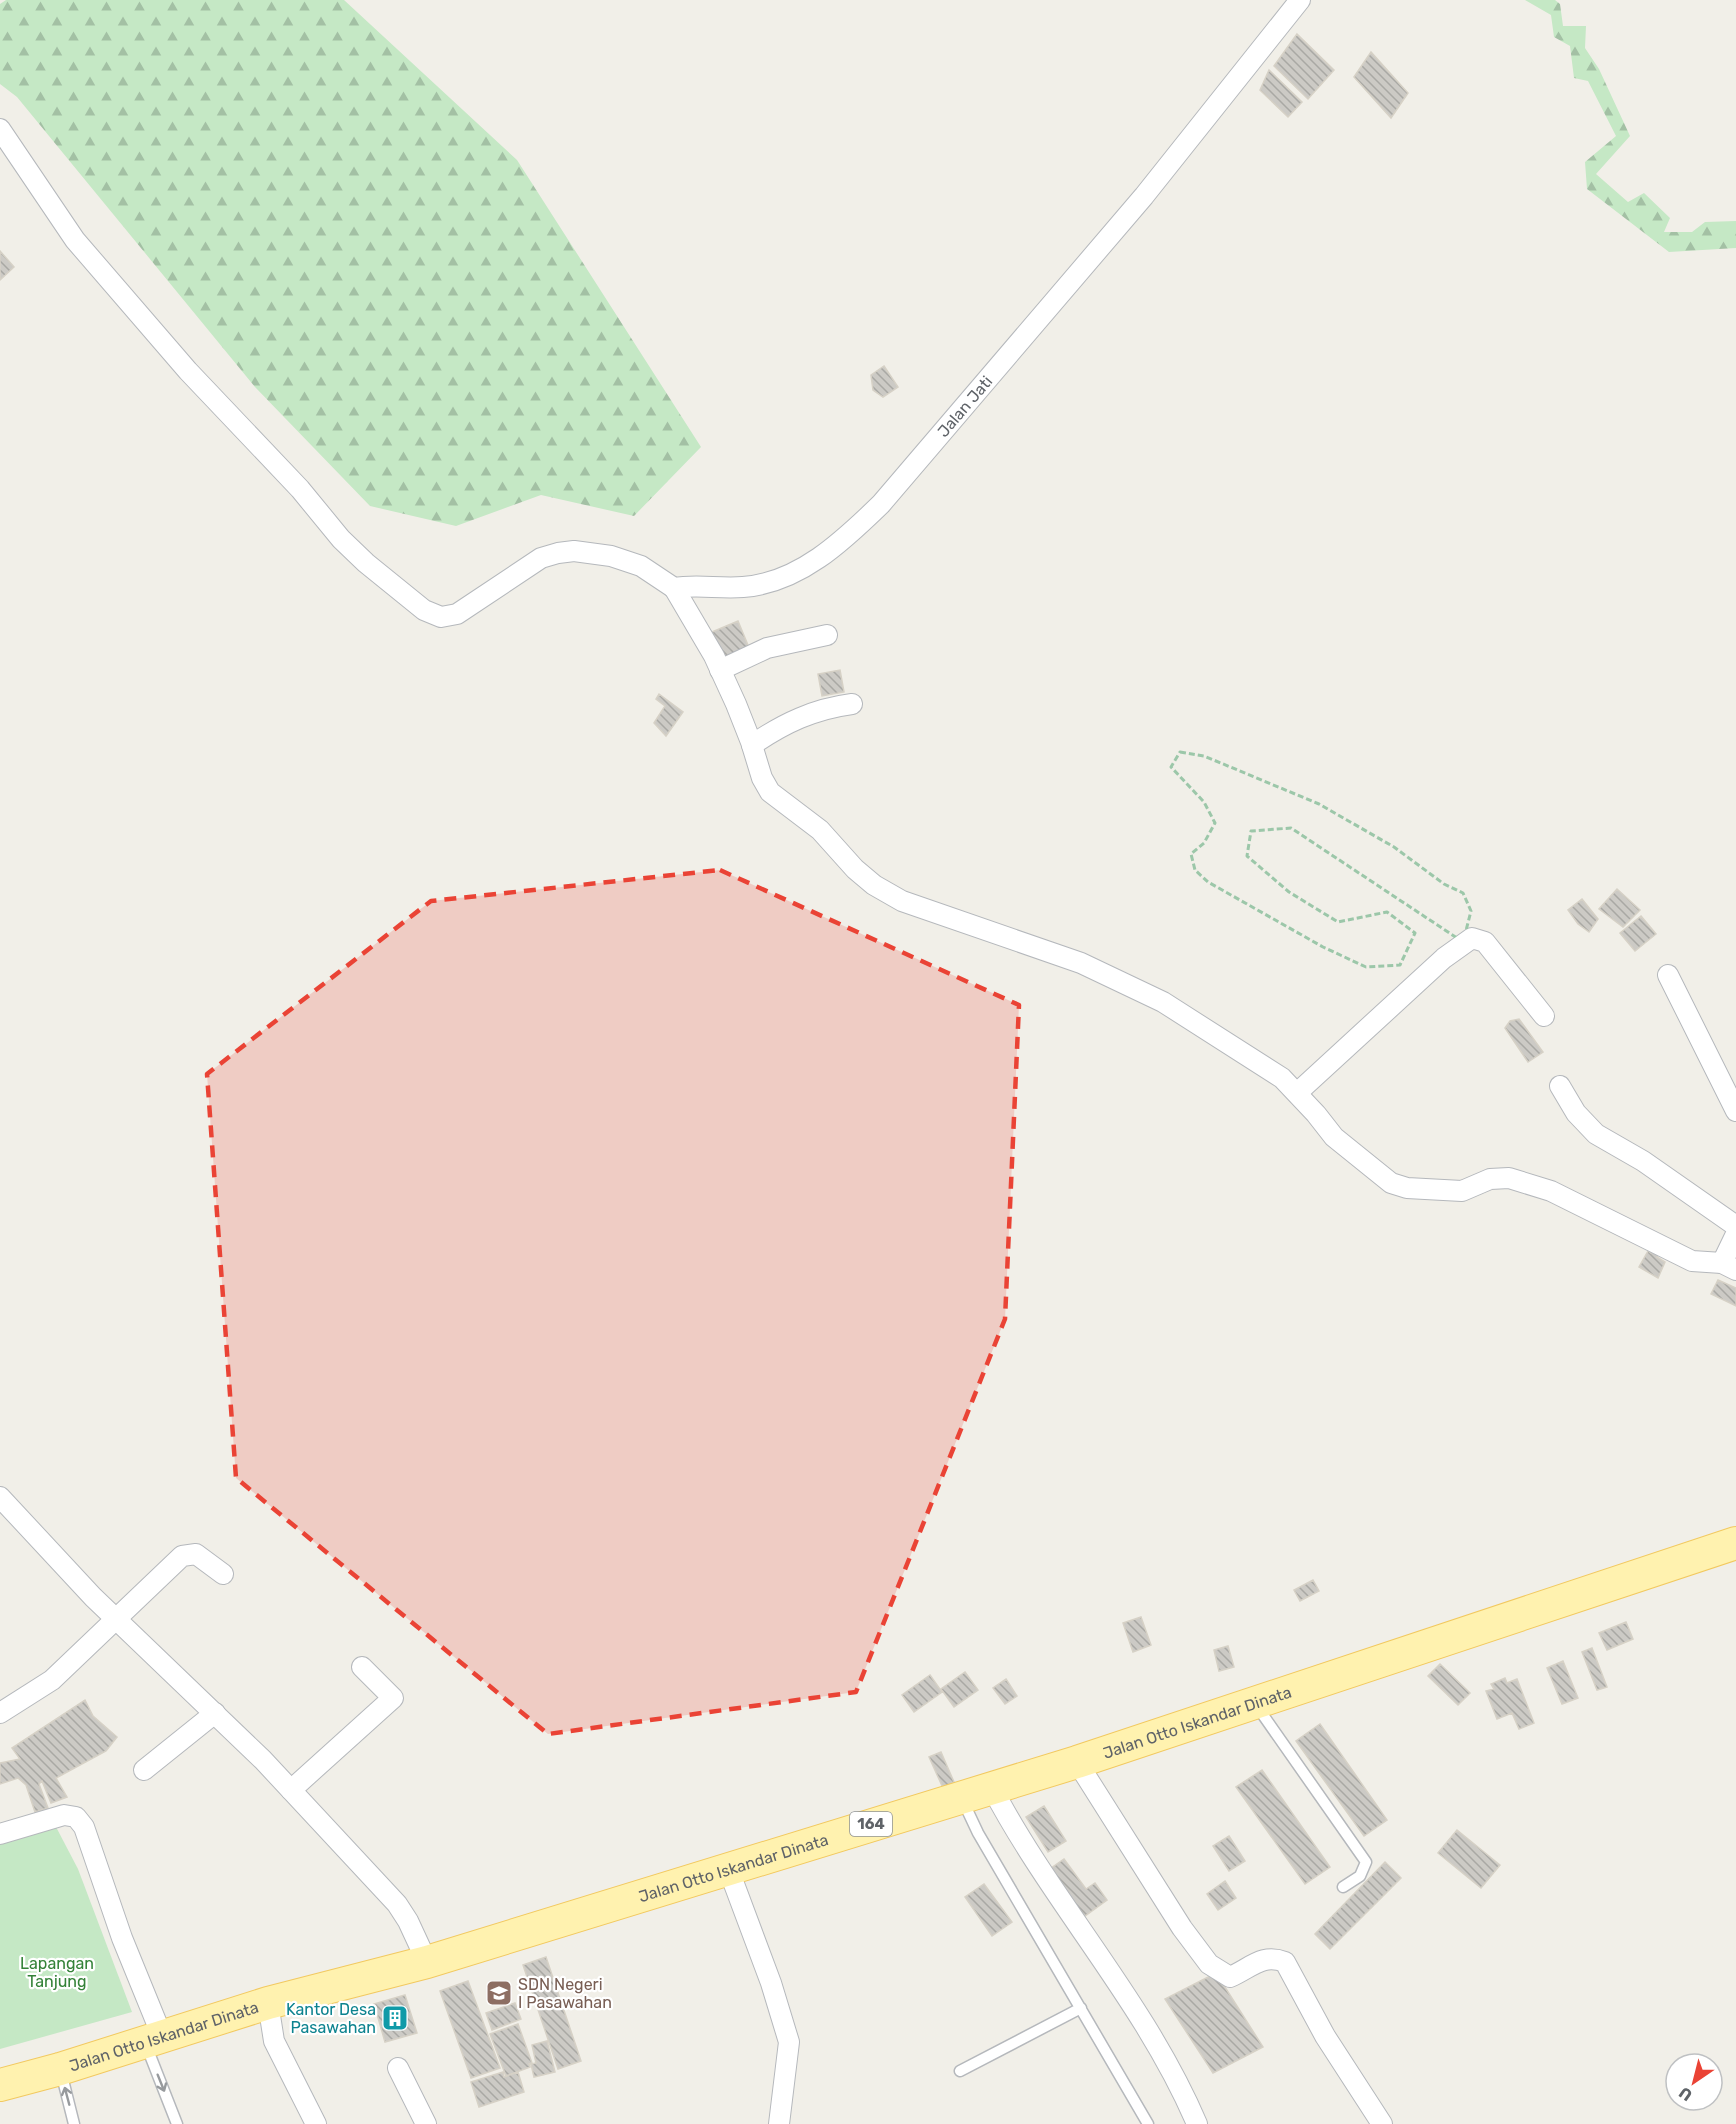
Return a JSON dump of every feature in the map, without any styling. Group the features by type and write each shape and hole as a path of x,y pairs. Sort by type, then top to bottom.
{"main road":[{"name":"Jalan Otto Iskandar Dinata","path":"0,2085 60,2069 268,2002 427,1962 960,1796 1077,1762 1736,1543"}],"street":[{"name":"Jalan Jati","path":"674,588 692,585 744,587 791,574 833,549 858,526 911,471 1008,353 1144,196 1299,0"},
{"path":"0,129 75,240 188,370 366,562 424,610 441,617 457,614 540,558 574,551 611,556 641,566 674,588 720,670 752,745 762,778 770,792 820,830 855,869 874,885 902,901 1080,963 1129,984 1202,1025 1282,1078 1334,1137 1391,1183 1407,1188 1462,1191 1490,1179 1509,1178 1551,1191 1692,1261 1729,1267 1736,1234"},
{"path":"720,670 766,648 827,635"},
{"path":"752,745 802,716 827,708 852,704"},
{"path":"1297,1093 1463,942 1472,938 1485,942 1544,1016"},
{"path":"1668,975 1736,1111"},
{"path":"1560,1086 1576,1113 1596,1134 1643,1161 1736,1226"},
{"path":"0,1497 116,1620 215,1713 291,1790 397,1904 427,1962"},
{"path":"0,1713 52,1680 182,1556 196,1554 223,1574"},
{"path":"291,1790 393,1698 362,1667"},
{"path":"144,1770 215,1713"},
{"path":"1077,1762 1182,1928 1209,1964 1230,1977 1261,1959 1273,1958 1286,1962 1325,2036 1382,2124"},
{"path":"992,1788 1016,1834 1133,2005 1186,2099 1197,2124"},
{"path":"0,1833 64,1815 76,1817 84,1827 154,2039"},
{"path":"728,1868 771,1983 789,2042 779,2124"},
{"path":"268,2002 274,2041 316,2124"},
{"path":"398,2068 426,2124"}],"lane":[{"path":"1255,1703 1366,1862 1360,1876 1343,1887"},
{"path":"960,1796 978,1833 1148,2124"},
{"path":"960,2071 1081,2008"},
{"path":"154,2039 177,2124"},
{"path":"60,2069 74,2124"}],"path":[{"path":"1180,752 1204,756 1319,804 1394,847 1444,884 1462,893 1471,911 1463,942 1291,828 1251,831 1247,856 1289,892 1338,922 1387,912 1415,933 1400,965 1366,967 1239,901 1208,882 1195,870 1191,854 1204,843 1215,823 1204,802 1171,767 1180,752"}],"highlighted area":[{"path":"720,870 1019,1005 1005,1319 856,1692 548,1734 236,1478 207,1074 431,901"}],"green space":[{"path":"6,0 344,0 517,160 701,447 634,516 541,495 456,526 370,506 255,387 17,97 0,84 0,4"},
{"path":"1525,0 1555,0 1560,4 1563,26 1586,26 1585,48 1599,69 1630,136 1596,174 1628,202 1644,193 1670,218 1664,232 1692,232 1705,222 1736,221 1736,248 1669,252 1587,189 1585,162 1616,136 1588,81 1574,78 1570,46 1554,37 1551,15"},
{"name":"Lapangan Tanjung","path":"55,1825 78,1869 132,2012 0,2049 0,1832"}],"building":[{"path":"1297,34 1334,70 1308,99 1274,66"},
{"path":"1371,52 1408,93 1391,118 1354,77"},
{"path":"1269,70 1302,102 1288,117 1260,90"},
{"path":"0,251 14,267 0,280"},
{"path":"884,366 898,387 883,397 873,390 871,375"},
{"path":"738,621 750,650 721,668 705,635"},
{"path":"840,670 844,692 822,696 818,674"},
{"path":"659,694 683,712 666,736 654,723 665,706 656,699"},
{"path":"1617,889 1640,910 1623,927 1599,909"},
{"path":"1582,899 1598,919 1589,932 1578,924 1568,910"},
{"path":"1641,916 1656,934 1635,951 1620,933"},
{"path":"1519,1019 1543,1052 1528,1062 1505,1028 1510,1021"},
{"path":"1654,1249 1660,1252 1657,1257 1665,1262 1658,1278 1639,1267 1648,1251 1651,1253"},
{"path":"1718,1280 1736,1288 1736,1306 1711,1294"},
{"path":"1313,1580 1319,1591 1300,1601 1294,1590"},
{"path":"1141,1617 1151,1645 1133,1652 1123,1623"},
{"path":"1626,1622 1633,1639 1607,1650 1599,1633"},
{"path":"1228,1646 1234,1667 1219,1671 1214,1650"},
{"path":"1592,1648 1607,1687 1597,1690 1582,1652"},
{"path":"1563,1661 1578,1698 1562,1704 1547,1668"},
{"path":"1440,1664 1470,1693 1458,1705 1428,1676"},
{"path":"965,1672 978,1690 954,1707 941,1689"},
{"path":"930,1675 942,1692 914,1712 902,1695"},
{"path":"1505,1678 1507,1683 1517,1679 1534,1723 1519,1729 1512,1713 1497,1719 1486,1691 1494,1689 1491,1684"},
{"path":"1006,1679 1017,1696 1005,1704 993,1688"},
{"path":"85,1700 93,1716 117,1737 106,1751 56,1778 67,1797 51,1803 42,1781 39,1784 48,1808 35,1812 26,1785 18,1778 0,1784 0,1763 20,1759 12,1748"},
{"path":"1320,1724 1387,1820 1364,1836 1296,1741"},
{"path":"941,1752 954,1782 943,1788 929,1757"},
{"path":"1262,1770 1330,1867 1305,1884 1236,1787"},
{"path":"1044,1806 1066,1841 1048,1852 1026,1817"},
{"path":"1457,1830 1500,1865 1481,1888 1438,1853"},
{"path":"1229,1836 1245,1861 1229,1871 1213,1846"},
{"path":"1064,1859 1086,1889 1095,1883 1107,1900 1081,1919 1047,1871"},
{"path":"1385,1862 1401,1878 1330,1949 1315,1934"},
{"path":"1225,1881 1236,1898 1218,1910 1207,1894"},
{"path":"984,1884 1012,1922 992,1936 965,1897"},
{"path":"546,1957 581,2061 558,2069 523,1965"},
{"path":"1216,1973 1263,2047 1213,2073 1165,1999"},
{"path":"468,1981 500,2068 471,2078 440,1991"},
{"name":"Kantor Desa Pasawahan","path":"405,1995 417,2033 385,2042 374,2004"},
{"path":"515,2003 521,2019 492,2030 486,2013"},
{"path":"518,2024 532,2063 529,2064 530,2067 506,2076 490,2034"},
{"path":"547,2041 555,2072 534,2077 531,2064 536,2063 532,2045"},
{"path":"503,2072 504,2077 518,2072 524,2092 479,2107 471,2082"}],"place":[{"name":"SDN Negeri I Pasawahan","path":"499,1993"},
{"name":"Kantor Desa Pasawahan","path":"395,2018"}]}
